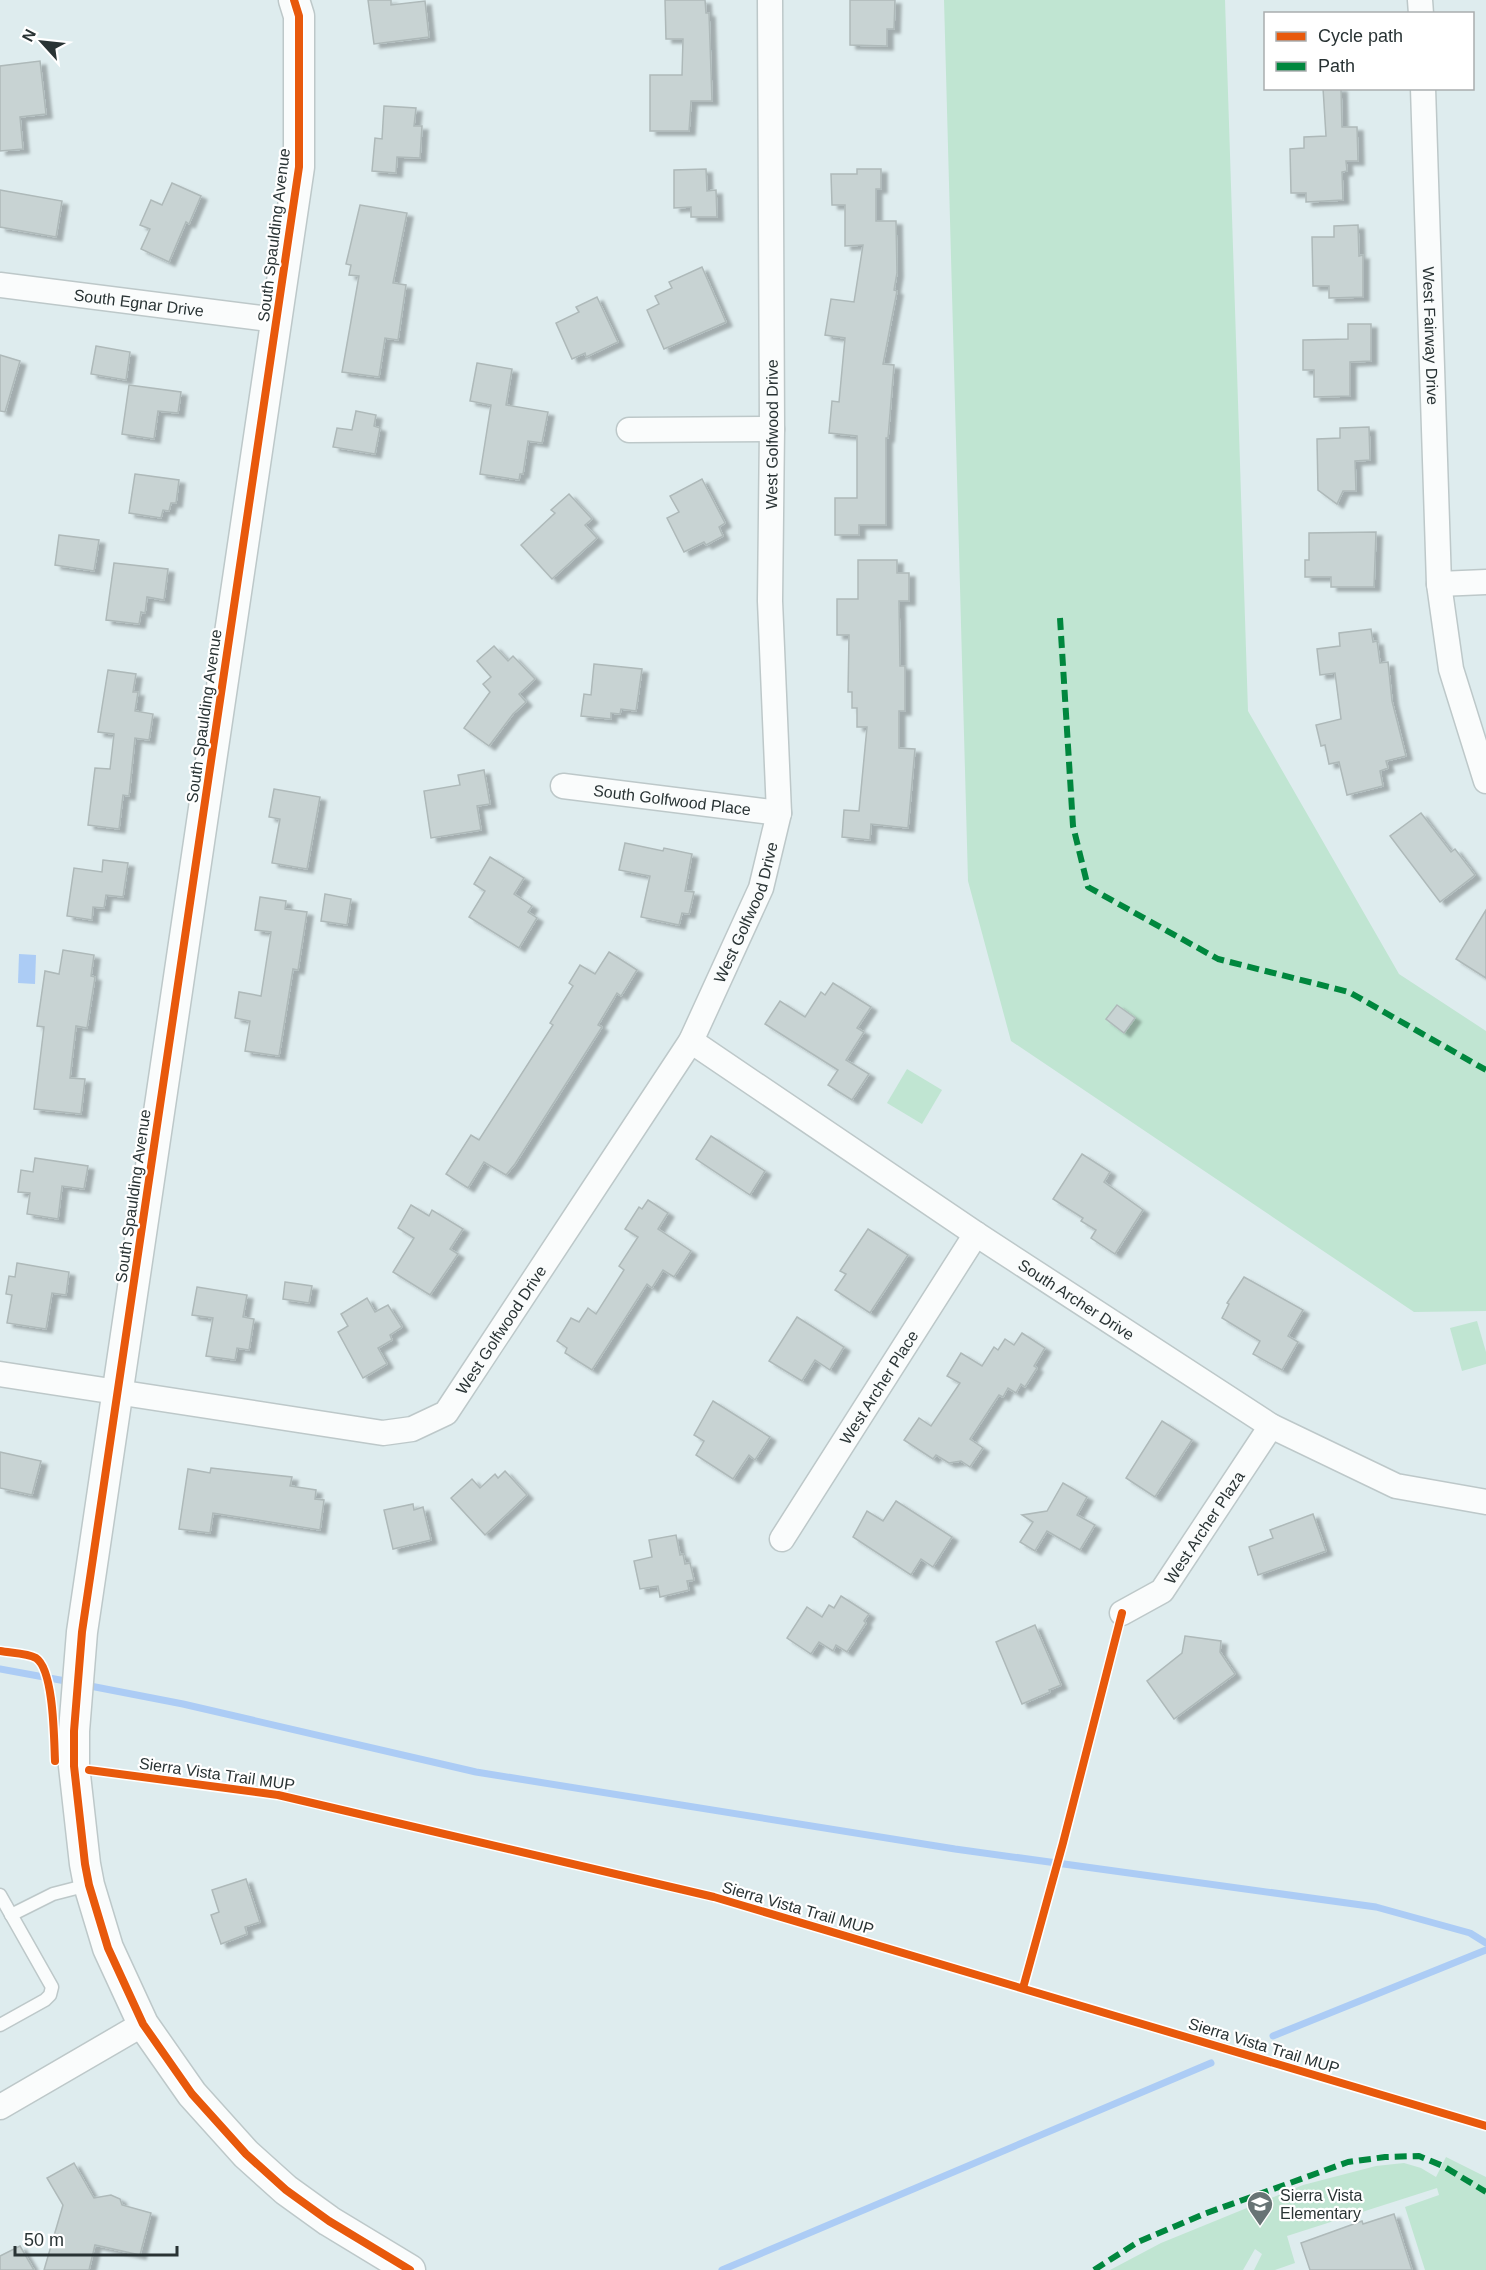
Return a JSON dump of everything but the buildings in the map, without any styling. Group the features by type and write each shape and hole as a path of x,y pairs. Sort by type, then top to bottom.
{"street":[{"name":"South Spaulding Avenue","path":"294,0 299,16 299,167 82,1632 74,1731 77,1795 89,1885 108,1948 143,2024 192,2094 246,2154 286,2190 329,2221 410,2270"},
{"name":"West Golfwood Drive","path":"0,1374 383,1433 412,1429 447,1413 691,1041 761,888 779,813 770,602 772,429 770,0"},
{"name":"West Fairway Drive","path":"1423,90 1439,584 1451,669 1486,781"},
{"name":"South Egnar Drive","path":"0,285 277,320"},
{"path":"629,430 772,429"},
{"path":"1439,584 1486,582"},
{"name":"South Golfwood Place","path":"563,786 779,813"},
{"name":"South Archer Drive","path":"691,1041 976,1233 1271,1426 1396,1486 1486,1502"},
{"name":"West Archer Place","path":"782,1539 976,1233"},
{"name":"West Archer Plaza","path":"1122,1614 1162,1591 1271,1426"},
{"path":"0,2107 143,2024"}],"lane":[{"path":"11,1915 53,1894 89,1885"},
{"path":"0,1895 52,1987 50,1995 45,2000 0,2025"}],"green space":[{"path":"944,0 1225,0 1248,711 1399,974 1486,1031 1486,1311 1414,1312 1011,1041 968,881"},
{"path":"907,1069 942,1090 922,1124 887,1103"},
{"path":"1477,1321 1486,1352 1486,1364 1462,1371 1450,1328"},
{"path":"1446,2157 1486,2177 1486,2270 1425,2270 1405,2207 1439,2195 1437,2188 1287,2236 1295,2263 1275,2270 1254,2270 1262,2254 1255,2249 1243,2270 1110,2270 1161,2243 1303,2185 1376,2166 1404,2163 1421,2168 1436,2177"}],"water":[{"path":"19,954 36,955 35,984 18,983"}],"waterway":[{"path":"0,1669 71,1682"},
{"path":"85,1685 183,1704 476,1772 955,1849 1376,1907 1470,1933 1486,1943"},
{"path":"1273,2036 1486,1950"},
{"path":"722,2270 1211,2063"}],"marked path":[{"path":"1060,618 1073,826 1088,887 1218,959 1349,992 1486,1070"},
{"path":"1094,2270 1138,2242 1204,2214 1348,2162 1385,2157 1419,2156 1443,2166 1486,2192"}],"cycle path":[{"path":"294,0 299,16 299,167 82,1632 74,1731 74,1766 89,1885 108,1948 143,2024 192,2094 246,2154 286,2190 329,2221 410,2270"},
{"path":"1023,1988 1122,1613"},
{"path":"0,1651 32,1656 42,1665 50,1690 55,1761"},
{"name":"Sierra Vista Trail MUP","path":"89,1770 278,1795 714,1897 1486,2126"}],"place":[{"name":"Sierra Vista Elementary","path":"1260,2227"}]}
